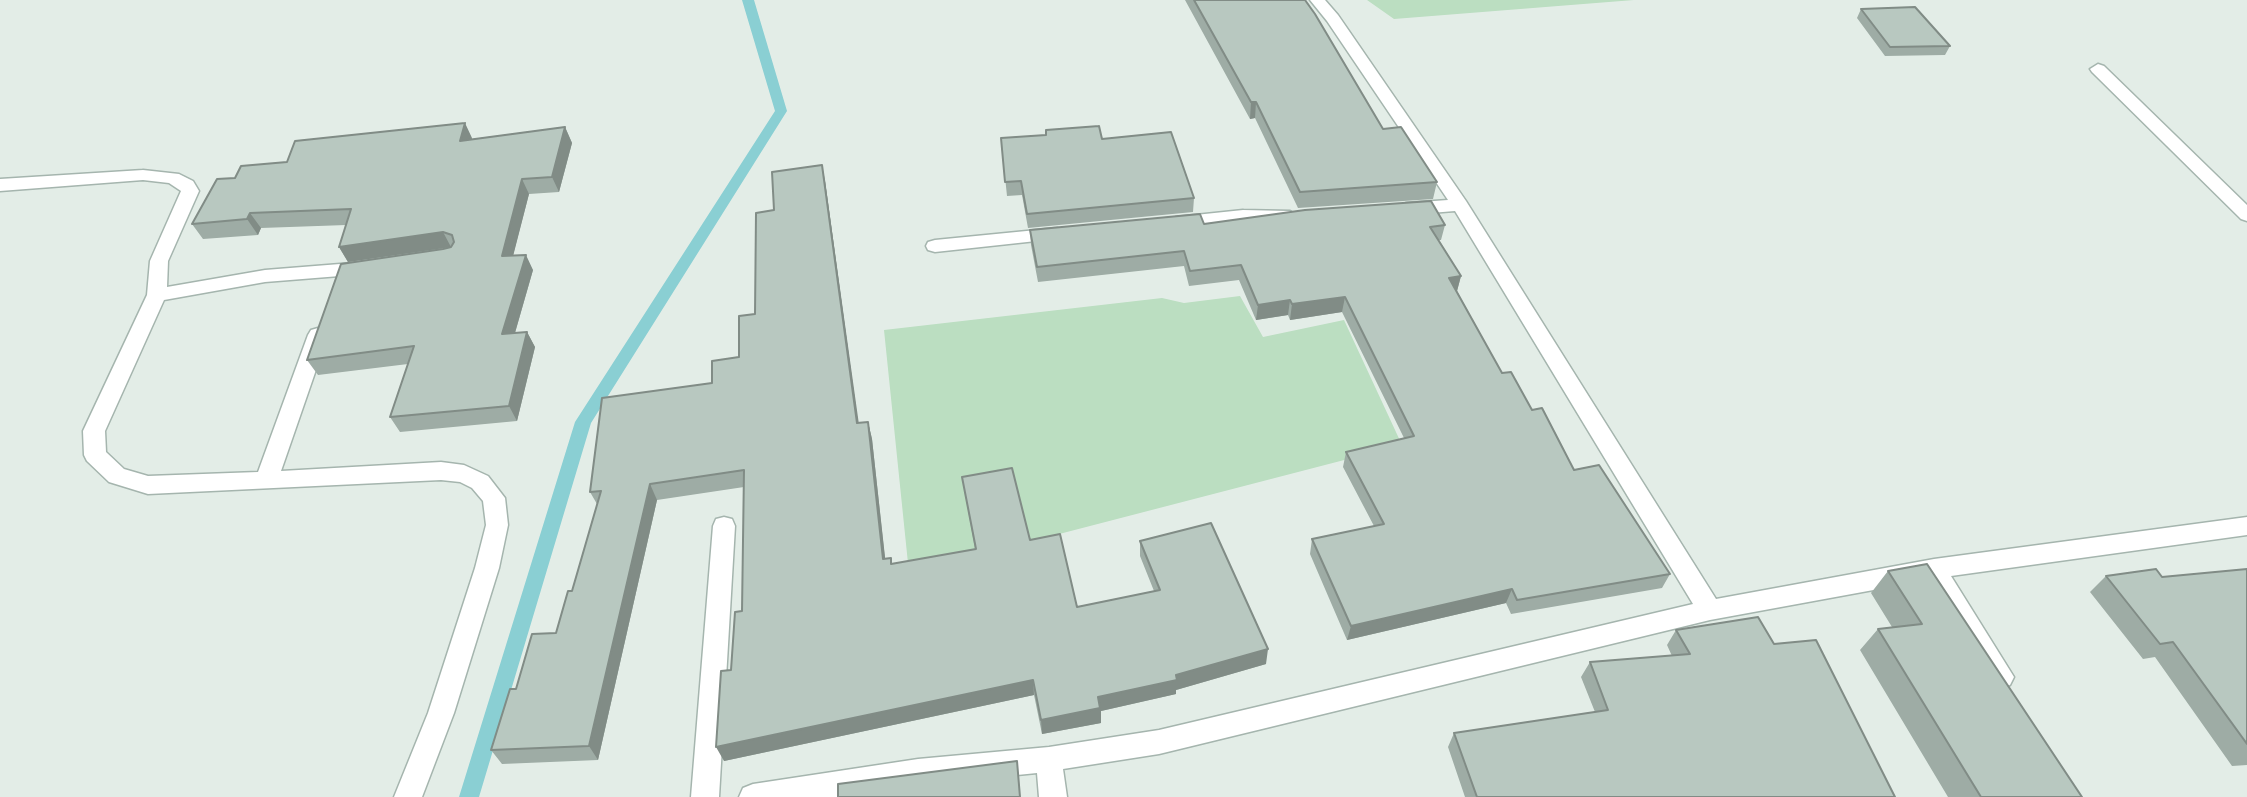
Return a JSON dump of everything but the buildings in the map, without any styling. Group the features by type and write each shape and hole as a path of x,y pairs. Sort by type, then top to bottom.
{"street":[{"path":"1317,0 1333,18 1460,205 1710,610"},
{"path":"2098,69 2247,215"},
{"path":"0,185 143,175 173,178 187,185 190,191 159,261 157,295 94,431 96,455 117,476 148,485 441,471 464,474 480,482 494,498 497,525 487,568 441,713 408,797"},
{"path":"1391,211 1460,205"},
{"path":"1162,224 1243,216 1308,217"},
{"path":"935,246 1082,232"},
{"path":"157,295 265,276 339,278 382,266"},
{"path":"266,481 327,311"},
{"path":"705,797 724,526"},
{"path":"752,797 918,772 1049,759 1159,742 1710,610 1934,569 2247,526"},
{"path":"1934,569 2012,695"},
{"path":"1049,759 1053,797"}],"green space":[{"path":"1367,0 1634,0 1394,19"},
{"path":"1240,296 1263,337 1344,320 1402,445 909,573 884,330 1162,298 1184,303"}],"waterway":[{"path":"469,797 583,422 781,111 748,0"}]}
